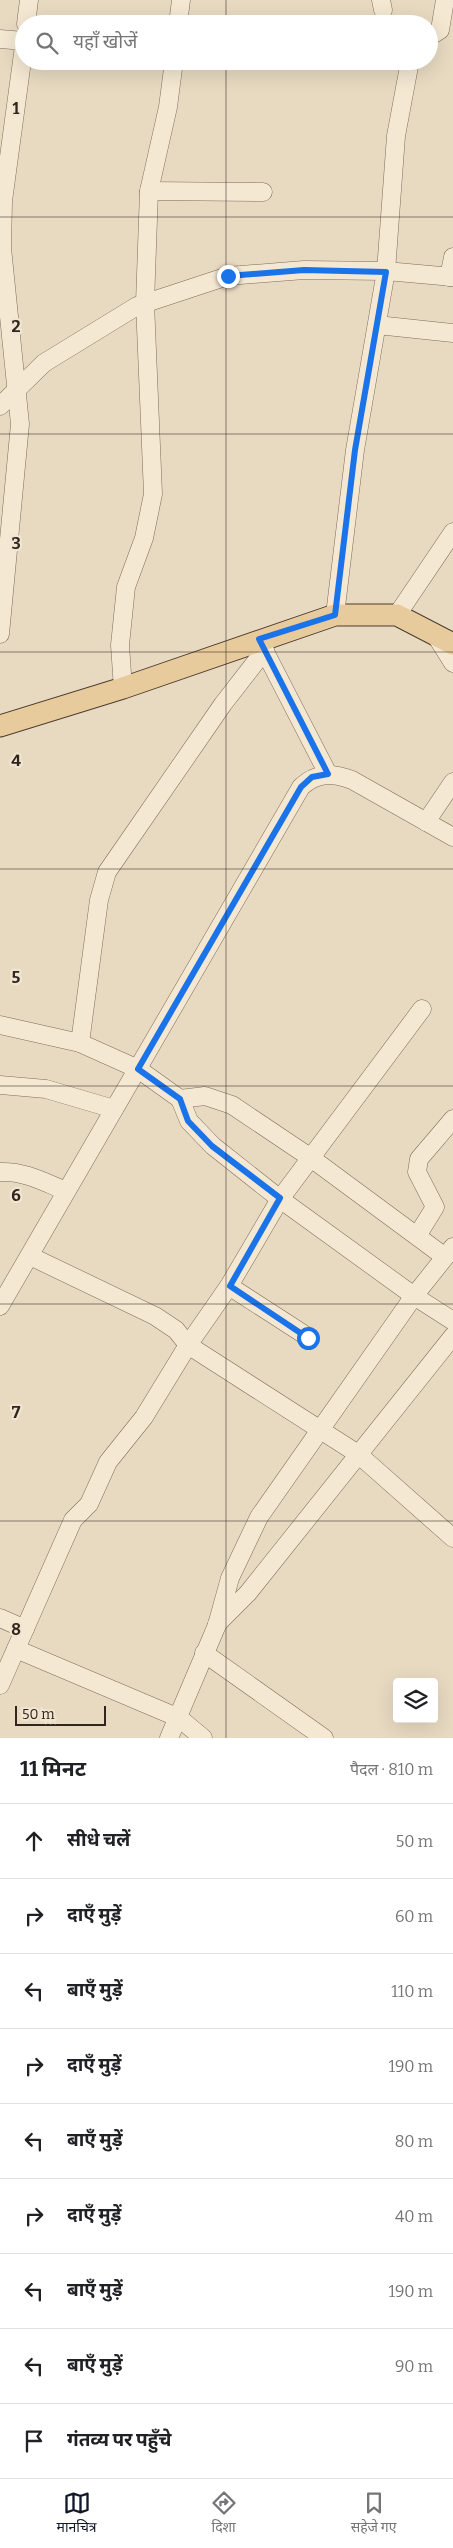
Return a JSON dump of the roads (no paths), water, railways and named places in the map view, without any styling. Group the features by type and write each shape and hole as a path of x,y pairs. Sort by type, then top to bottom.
{"main road":[{"path":"0,726 262,644 335,615 397,615 444,640"}],"street":[{"path":"27,15 29,0"},
{"path":"179,15 181,0"},
{"path":"438,31 447,11"},
{"path":"0,39 15,40"},
{"path":"0,634 20,424 2,248 2,213 21,70"},
{"path":"123,688 120,645 126,587 144,538 153,494 145,303 149,191 168,107 173,70"},
{"path":"335,615 355,450 386,272 396,136 408,70"},
{"path":"149,191 263,192"},
{"path":"0,406 44,363 145,303 228,276 304,270 386,272 451,277 453,257"},
{"path":"377,325 453,332"},
{"path":"397,615 453,532"},
{"path":"444,640 453,663"},
{"path":"262,644 328,774"},
{"path":"80,1043 98,900 107,872 262,644"},
{"path":"0,1306 301,787 312,777 328,774 352,780 453,837"},
{"path":"426,822 453,782"},
{"path":"0,1685 72,1520 89,1504 108,1462 144,1417 188,1345 230,1286 280,1198 422,1008"},
{"path":"0,1025 80,1043 138,1069 180,1099 188,1121 212,1146 414,1296 453,1321"},
{"path":"0,1085 46,1089 114,1109"},
{"path":"169,1738 216,1625 230,1578 260,1517 414,1296 449,1252 417,1236 311,1158 232,1105 205,1096 180,1099"},
{"path":"417,1236 436,1208 417,1172 416,1166 419,1159 453,1119"},
{"path":"0,1172 28,1175 66,1191"},
{"path":"30,1256 155,1316 176,1330 188,1345 358,1454 453,1538"},
{"path":"230,1286 308,1338"},
{"path":"216,1625 248,1594 453,1336"},
{"path":"0,1618 25,1629"},
{"path":"16,1649 178,1718 203,1738"},
{"path":"204,1653 324,1738"}]}
